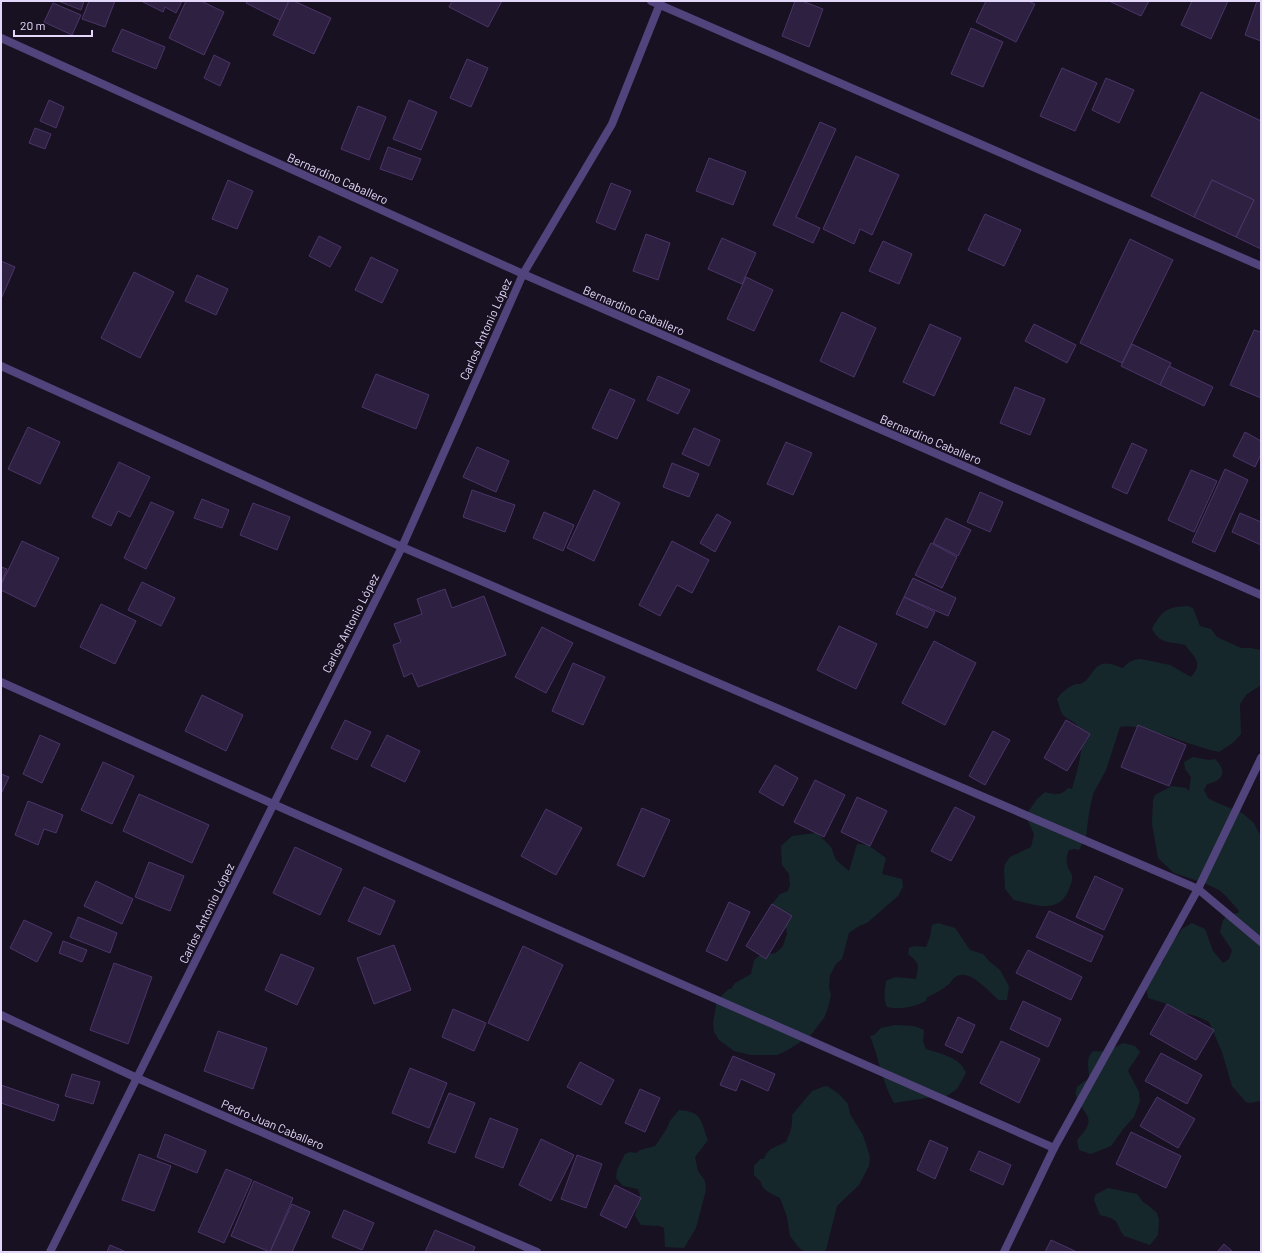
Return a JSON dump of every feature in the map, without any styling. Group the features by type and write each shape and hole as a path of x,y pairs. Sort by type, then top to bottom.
{"street":[{"path":"657,2 1261,266"},
{"name":"Carlos Antonio López","path":"50,1252 402,546 523,274 612,124 657,2"},
{"name":"Bernardino Caballero","path":"1,38 523,274 1261,595"},
{"path":"1,366 402,546 1198,890 1261,942"},
{"path":"1,682 273,804 1054,1148"},
{"path":"1004,1252 1054,1148 1198,890 1261,758"},
{"name":"Pedro Juan Caballero","path":"1,1015 137,1078 537,1252"}],"shaded area":[{"path":"1188,606 1193,608 1200,626 1211,629 1217,637 1241,648 1261,650 1261,685 1246,695 1240,704 1241,734 1234,742 1219,752 1160,733 1128,726 1120,727 1106,770 1093,794 1086,837 1079,850 1069,850 1067,854 1067,863 1072,875 1072,880 1070,888 1064,898 1058,903 1045,906 1014,900 1005,889 1004,869 1005,864 1010,857 1031,847 1034,834 1028,821 1028,812 1037,799 1045,792 1058,794 1068,788 1072,789 1080,757 1080,731 1076,724 1063,714 1057,699 1070,686 1084,682 1096,667 1102,664 1112,664 1123,668 1134,660 1141,659 1170,665 1191,677 1197,668 1197,664 1196,660 1185,645 1166,642 1159,638 1152,629 1162,614 1166,611 1175,607"},
{"path":"1193,757 1209,760 1215,759 1221,768 1222,775 1217,781 1207,784 1204,790 1208,798 1242,813 1254,823 1261,837 1261,1101 1250,1103 1246,1102 1232,1086 1222,1052 1209,1022 1196,1016 1176,1011 1167,1004 1148,998 1145,980 1149,971 1163,962 1169,946 1182,929 1192,923 1205,929 1213,951 1223,963 1229,959 1232,950 1220,932 1224,918 1238,913 1239,911 1219,890 1204,883 1174,873 1158,858 1152,824 1153,800 1155,795 1172,786 1186,788 1189,791 1191,777 1185,769 1184,762"},
{"path":"815,833 818,834 831,847 836,860 849,871 857,844 868,845 886,858 882,874 902,879 903,887 898,896 867,923 859,926 849,933 842,959 836,964 830,975 829,988 831,995 828,1008 824,1018 810,1036 777,1055 751,1055 734,1051 719,1040 714,1032 713,1023 717,1000 729,989 731,989 735,983 751,974 754,960 759,956 776,953 783,946 787,934 786,927 772,904 780,894 788,891 790,885 789,874 782,865 781,846 792,836"},
{"path":"938,923 955,928 970,950 983,954 1000,970 1009,986 1007,1000 999,1000 972,978 966,975 960,975 954,978 942,990 927,997 926,1001 907,1007 887,1007 885,997 886,981 895,977 916,979 918,965 917,962 908,954 909,948 914,946 926,947 930,937 932,925"},
{"path":"895,1025 914,1026 924,1030 923,1042 926,1049 949,1057 959,1063 966,1073 957,1089 942,1099 933,1097 894,1103 886,1087 870,1036 874,1035 881,1028"},
{"path":"1123,1043 1135,1046 1140,1052 1128,1071 1139,1092 1140,1101 1134,1117 1111,1146 1091,1154 1079,1150 1077,1140 1089,1123 1087,1115 1077,1100 1076,1093 1077,1087 1089,1080 1089,1057 1094,1051 1106,1051"},
{"path":"825,1086 829,1087 840,1095 848,1104 850,1114 863,1135 870,1157 869,1166 859,1185 837,1206 826,1250 822,1252 807,1252 800,1249 790,1236 787,1217 780,1198 763,1188 761,1182 754,1175 754,1166 760,1159 764,1159 767,1152 786,1142 791,1129 792,1115 812,1091"},
{"path":"679,1110 693,1113 700,1118 708,1140 695,1157 698,1171 705,1181 706,1190 696,1228 684,1248 665,1247 664,1228 659,1226 641,1225 635,1216 640,1195 638,1189 623,1186 616,1178 617,1170 625,1154 630,1152 636,1153 640,1150 655,1146 666,1130 670,1121"},
{"path":"1108,1188 1137,1194 1143,1202 1157,1213 1159,1220 1158,1235 1150,1245 1124,1236 1115,1220 1100,1215 1094,1200 1095,1195"}],"building":[{"path":"58,1 84,1 81,10"},
{"path":"89,1 115,1 105,27 82,19"},
{"path":"143,1 182,1 176,13 165,7 163,12"},
{"path":"186,1 201,1 224,12 204,55 169,38"},
{"path":"248,1 289,1 280,20 246,3"},
{"path":"289,1 294,1 331,18 314,54 273,35"},
{"path":"452,1 502,1 488,27 449,7"},
{"path":"795,1 802,1 823,9 809,47 782,36"},
{"path":"986,1 1028,1 1035,4 1016,42 976,22"},
{"path":"1109,1 1149,1 1141,16"},
{"path":"1192,1 1228,1 1211,39 1181,25"},
{"path":"1257,1 1261,1 1261,41 1245,35"},
{"path":"53,3 81,15 72,35 44,22"},
{"path":"971,28 1003,42 983,87 951,74"},
{"path":"122,29 165,47 156,69 112,51"},
{"path":"214,55 230,63 220,86 204,78"},
{"path":"467,59 488,68 471,107 450,98"},
{"path":"1062,68 1097,83 1075,131 1040,116"},
{"path":"1106,78 1134,90 1119,123 1092,110"},
{"path":"1201,92 1261,121 1261,249 1236,237 1254,200 1212,180 1194,217 1151,196"},
{"path":"49,100 64,107 56,128 40,121"},
{"path":"409,100 437,112 421,150 393,139"},
{"path":"358,106 386,117 369,160 341,149"},
{"path":"820,122 836,129 796,217 820,228 813,243 773,225"},
{"path":"35,128 51,134 45,149 29,143"},
{"path":"388,147 421,159 412,180 380,169"},
{"path":"856,156 899,175 872,235 860,229 854,244 823,229"},
{"path":"709,158 746,172 733,205 696,191"},
{"path":"228,180 253,191 237,229 212,219"},
{"path":"1212,180 1254,200 1236,237 1194,217"},
{"path":"611,183 631,191 615,230 596,222"},
{"path":"985,214 1021,230 1004,266 968,250"},
{"path":"646,234 670,243 658,280 633,271"},
{"path":"319,236 341,247 330,267 309,256"},
{"path":"722,238 756,253 742,284 708,269"},
{"path":"1130,239 1173,260 1122,363 1080,343"},
{"path":"883,241 912,254 899,284 869,271"},
{"path":"371,257 398,270 382,303 355,290"},
{"path":"1,261 15,267 2,297 1,297"},
{"path":"134,272 174,292 140,358 101,338"},
{"path":"197,275 228,289 216,315 185,301"},
{"path":"746,277 773,290 754,331 727,319"},
{"path":"842,312 876,328 854,377 820,361"},
{"path":"930,324 961,338 934,396 903,382"},
{"path":"1034,324 1076,345 1067,363 1025,341"},
{"path":"1254,330 1261,332 1261,398 1230,385"},
{"path":"1132,344 1171,363 1160,385 1121,366"},
{"path":"1169,366 1213,387 1204,406 1160,385"},
{"path":"376,374 429,395 416,429 362,407"},
{"path":"658,376 690,390 678,414 647,400"},
{"path":"1015,387 1045,399 1030,435 1000,423"},
{"path":"610,389 635,400 617,439 592,428"},
{"path":"28,427 60,442 40,484 8,469"},
{"path":"694,428 720,440 709,466 682,454"},
{"path":"1245,432 1261,441 1261,454 1255,467 1233,456"},
{"path":"786,442 812,453 793,495 767,484"},
{"path":"1132,443 1147,450 1127,494 1112,487"},
{"path":"477,447 509,461 496,492 463,477"},
{"path":"119,462 150,477 130,517 118,511 111,526 92,517"},
{"path":"672,463 699,474 689,497 663,487"},
{"path":"1225,469 1248,480 1215,552 1192,542"},
{"path":"1191,470 1217,481 1194,532 1168,520"},
{"path":"472,490 515,505 505,532 463,517"},
{"path":"594,490 620,503 594,561 567,548"},
{"path":"980,492 1003,502 990,532 967,522"},
{"path":"202,499 229,510 222,528 194,518"},
{"path":"151,502 174,512 146,569 124,558"},
{"path":"253,503 290,517 277,550 240,535"},
{"path":"544,512 574,525 563,551 533,538"},
{"path":"1240,513 1261,522 1261,545 1232,532"},
{"path":"717,514 731,522 715,552 700,543"},
{"path":"946,518 971,530 958,556 933,543"},
{"path":"22,541 59,558 35,607 1,590 1,585"},
{"path":"672,541 709,560 692,593 677,585 660,616 639,605"},
{"path":"931,543 957,557 942,588 915,575"},
{"path":"1,567 7,569 1,584"},
{"path":"913,578 956,598 948,616 904,597"},
{"path":"142,582 175,598 161,626 128,610"},
{"path":"445,589 452,608 484,596 506,655 418,687 412,673 404,677 393,645 401,642 394,624 422,614 417,599"},
{"path":"904,597 935,612 927,628 896,614"},
{"path":"101,604 136,621 115,664 80,647"},
{"path":"839,626 877,644 856,689 817,670"},
{"path":"542,627 573,643 546,693 515,677"},
{"path":"934,641 976,663 945,725 902,703"},
{"path":"573,663 605,677 583,725 552,711"},
{"path":"202,695 243,715 226,751 185,731"},
{"path":"345,720 371,732 357,760 331,748"},
{"path":"1066,720 1090,734 1067,771 1044,758"},
{"path":"1138,725 1186,745 1169,786 1121,767"},
{"path":"993,731 1010,740 985,785 969,776"},
{"path":"40,735 60,744 42,783 23,774"},
{"path":"387,735 420,751 405,782 371,766"},
{"path":"103,762 134,776 112,824 81,810"},
{"path":"775,765 798,778 783,806 759,792"},
{"path":"1,774 9,777 1,794"},
{"path":"815,780 845,795 824,837 794,822"},
{"path":"139,794 209,825 192,863 123,831"},
{"path":"857,797 887,811 870,846 841,832"},
{"path":"28,801 63,815 56,833 44,829 38,845 15,835"},
{"path":"955,807 975,817 951,861 931,851"},
{"path":"642,808 670,820 644,877 617,865"},
{"path":"546,809 582,828 556,875 521,856"},
{"path":"295,847 342,869 320,915 273,893"},
{"path":"149,862 184,876 170,911 135,897"},
{"path":"1095,876 1123,889 1104,930 1076,917"},
{"path":"96,881 133,899 122,924 84,906"},
{"path":"364,887 395,901 380,935 348,921"},
{"path":"729,902 750,912 727,961 706,951"},
{"path":"772,904 792,916 766,959 746,946"},
{"path":"1049,911 1103,936 1091,962 1036,937"},
{"path":"78,917 117,933 110,953 70,937"},
{"path":"24,920 52,933 37,962 10,948"},
{"path":"63,941 87,950 82,962 59,953"},
{"path":"394,945 411,990 374,1004 357,958"},
{"path":"523,946 563,965 528,1041 488,1023"},
{"path":"1028,950 1082,977 1071,1000 1016,973"},
{"path":"281,954 314,968 297,1005 265,990"},
{"path":"114,963 152,977 128,1044 90,1030"},
{"path":"1023,1001 1061,1019 1048,1047 1010,1029"},
{"path":"1167,1004 1214,1030 1196,1060 1150,1034"},
{"path":"453,1009 486,1023 474,1051 442,1037"},
{"path":"958,1017 975,1025 962,1053 945,1045"},
{"path":"218,1031 267,1048 253,1089 204,1071"},
{"path":"1001,1041 1040,1059 1019,1103 980,1083"},
{"path":"1161,1053 1202,1075 1187,1104 1145,1081"},
{"path":"733,1056 775,1074 768,1091 741,1079 736,1091 720,1085"},
{"path":"580,1062 614,1080 601,1105 567,1087"},
{"path":"410,1068 447,1083 429,1128 392,1113"},
{"path":"72,1074 100,1082 93,1104 65,1096"},
{"path":"1,1085 59,1105 54,1121 1,1103"},
{"path":"640,1089 660,1098 645,1132 625,1123"},
{"path":"449,1093 475,1103 455,1153 428,1143"},
{"path":"1157,1097 1195,1119 1178,1148 1140,1126"},
{"path":"490,1118 518,1129 503,1168 475,1157"},
{"path":"1131,1132 1181,1156 1166,1188 1116,1164"},
{"path":"165,1134 206,1151 197,1173 157,1157"},
{"path":"541,1139 574,1155 551,1201 519,1185"},
{"path":"930,1140 948,1148 935,1179 917,1170"},
{"path":"979,1151 1011,1165 1003,1185 970,1170"},
{"path":"139,1154 171,1166 154,1211 122,1200"},
{"path":"577,1155 602,1164 586,1208 561,1199"},
{"path":"226,1169 252,1180 224,1243 198,1232"},
{"path":"254,1181 293,1198 270,1252 231,1236"},
{"path":"615,1185 641,1198 626,1228 600,1215"},
{"path":"292,1204 310,1212 292,1252 270,1252"},
{"path":"344,1210 374,1223 362,1250 332,1237"},
{"path":"435,1230 475,1247 473,1252 425,1252"},
{"path":"1051,1240 1077,1252 1045,1252"},
{"path":"1224,1244 1233,1252 1217,1252"},
{"path":"110,1245 126,1252 107,1252"}]}
